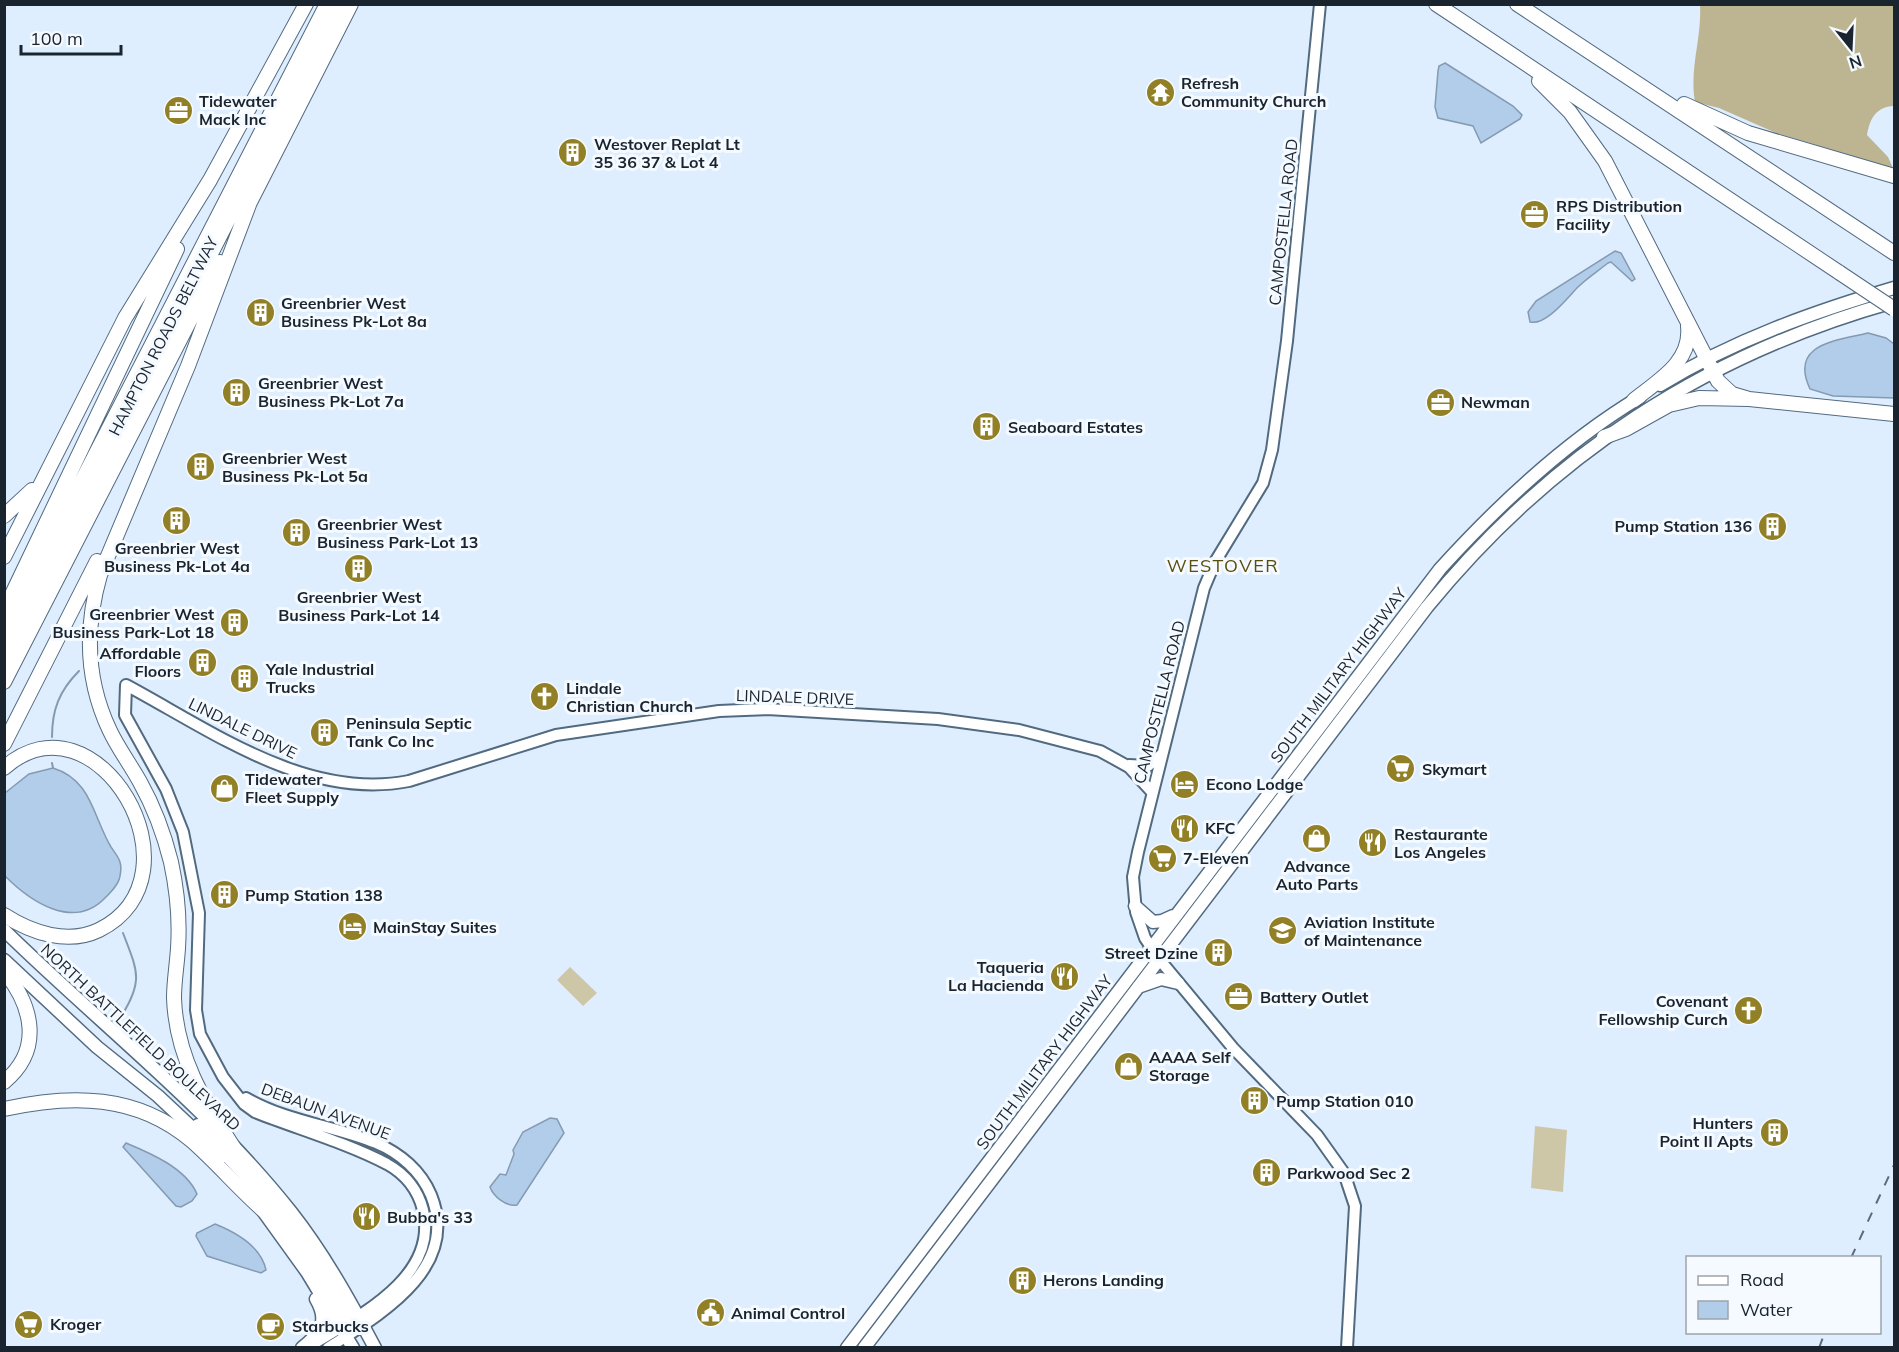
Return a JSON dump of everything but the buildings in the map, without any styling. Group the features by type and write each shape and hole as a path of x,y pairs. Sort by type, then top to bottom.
{"highway":[{"path":"4,556 125,318 210,180 306,4"},
{"name":"HAMPTON ROADS BELTWAY","path":"4,619 322,4"},
{"path":"4,633 327,4"},
{"path":"4,657 339,4"},
{"name":"HAMPTON ROADS BELTWAY","path":"4,682 351,4"},
{"path":"1436,4 1894,309"},
{"path":"1522,8 1668,96 1716,121 1894,176"},
{"path":"1522,8 1894,253"},
{"path":"1511,56 1570,112 1595,144 1710,365 1726,389 1736,396 1749,399"},
{"path":"4,611 210,180"},
{"path":"234,1148 198,1091 181,1045 174,996 178,948 177,898 166,843 148,799 107,724 92,671 90,631 96,586 141,474 185,375 250,202"},
{"path":"1635,400 1680,361 1689,338 1686,318"},
{"path":"1604,437 1683,400 1699,398 1749,399 1894,414"},
{"path":"4,516 28,496 57,453"},
{"path":"4,744 141,474"},
{"path":"4,768 21,756 43,749 74,751 92,759 113,778 129,805 142,834 145,859 140,886 130,904 115,920 96,931 74,936 53,936 32,929 4,915"},
{"path":"4,971 23,998 31,1024 30,1042 24,1058 4,1082"},
{"path":"4,1108 45,1100 78,1098 113,1102 144,1112 192,1141 264,1211"}],"main road":[{"name":"SOUTH MILITARY HIGHWAY","path":"847,1347 1440,569 1487,519 1569,447 1635,400 1710,365 1788,322 1894,288"},
{"name":"SOUTH MILITARY HIGHWAY","path":"864,1347 1452,576 1517,509 1604,437 1710,365 1894,302"},
{"path":"1136,906 1153,922 1162,921 1177,914"},
{"name":"NORTH BATTLEFIELD BOULEVARD","path":"4,930 66,991 172,1085 234,1148 301,1226 352,1329"},
{"name":"NORTH BATTLEFIELD BOULEVARD","path":"4,960 97,1047 158,1096 190,1126 264,1211 352,1329 375,1347"},
{"path":"1137,988 1161,979 1178,982"},
{"path":"158,1096 189,1116 214,1139 270,1201 311,1258 352,1329"},
{"path":"292,1249 300,1273 319,1304 324,1317 320,1331 303,1347"}],"street":[{"name":"CAMPOSTELLA ROAD","path":"1320,4 1289,318 1272,450 1263,483 1215,562 1204,588 1152,792 1133,877 1136,906 1150,948 1233,1048 1317,1135 1344,1173 1354,1206 1347,1347"},
{"name":"LINDALE DRIVE","path":"126,685 279,766 314,776 363,783 393,784 409,781 556,735 719,711 767,709 938,719 1000,726 1078,744 1100,752 1125,765 1152,792"},
{"name":"DEBAUN AVENUE","path":"126,685 125,715 162,779 183,832 199,913 198,1022 205,1045 229,1085 244,1104 255,1112 387,1164 405,1178 416,1191 425,1223 423,1240 415,1262 387,1295 352,1329"},
{"path":"1125,765 1148,766 1162,754"},
{"name":"DEBAUN AVENUE","path":"229,1085 255,1103 392,1150 411,1165 427,1186 437,1222 430,1258 417,1279 401,1297 352,1329"},
{"path":"308,1347 352,1329"},
{"path":"328,1347 352,1329"}],"shaded area":[{"path":"1700,5 1894,5 1894,106 1878,111 1870,123 1867,135 1888,157 1893,168 1776,133 1719,108 1695,102 1694,66"},
{"path":"570,967 597,993 583,1006 557,980"},
{"path":"1535,1126 1567,1130 1563,1192 1531,1188"}],"water":[{"path":"1445,63 1513,106 1522,115 1520,119 1481,143 1473,126 1438,118 1435,107 1438,71 1439,66"},
{"path":"1615,251 1621,253 1635,279 1632,281 1611,262 1608,263 1581,284 1550,315 1543,320 1530,322 1528,312 1536,301"},
{"path":"1868,333 1886,338 1894,344 1894,398 1833,396 1810,389 1805,374 1806,362 1810,354 1830,342"},
{"path":"53,768 76,781 84,790 120,863 119,879 112,891 93,908 79,912 52,909 39,903 5,876 5,793 29,774"},
{"path":"550,1118 557,1119 564,1133 517,1205 504,1203 490,1187 500,1174 506,1175 514,1154 513,1150 523,1132"},
{"path":"126,1143 166,1162 185,1176 197,1194 192,1201 181,1207 176,1206 123,1147"},
{"path":"215,1224 231,1231 253,1247 263,1261 266,1270 261,1273 207,1256 196,1236 197,1233"}],"waterway":[{"path":"52,737 53,718 58,701 66,686 79,671"},
{"path":"52,763 53,768"},
{"path":"122,1015 136,983 135,966 123,933"}],"railway":[{"path":"1852,1256 1894,1165"},
{"path":"1819,1348 1824,1334"}],"place":[{"name":"Refresh Community Church","path":"1160,92"},
{"name":"Tidewater Mack Inc","path":"178,110"},
{"name":"Westover Replat Lt 35 36 37 & Lot 4","path":"573,153"},
{"name":"RPS Distribution Facility","path":"1535,215"},
{"name":"Greenbrier West Business Pk-Lot 8a","path":"260,312"},
{"name":"Greenbrier West Business Pk-Lot 7a","path":"237,392"},
{"name":"Newman","path":"1440,402"},
{"name":"Seaboard Estates","path":"987,427"},
{"name":"Greenbrier West Business Pk-Lot 5a","path":"201,467"},
{"name":"Greenbrier West Business Pk-Lot 4a","path":"177,520"},
{"name":"Pump Station 136","path":"1773,526"},
{"name":"Greenbrier West Business Park-Lot 13","path":"296,533"},
{"name":"Greenbrier West Business Park-Lot 14","path":"359,569"},
{"name":"Greenbrier West Business Park-Lot 18","path":"235,623"},
{"name":"Affordable Floors","path":"202,662"},
{"name":"Yale Industrial Trucks","path":"245,678"},
{"name":"Lindale Christian Church","path":"545,697"},
{"name":"Peninsula Septic Tank Co Inc","path":"325,732"},
{"name":"Skymart","path":"1401,769"},
{"name":"Econo Lodge","path":"1185,784"},
{"name":"Tidewater Fleet Supply","path":"224,788"},
{"name":"KFC","path":"1184,828"},
{"name":"Advance Auto Parts","path":"1317,838"},
{"name":"Restaurante Los Angeles","path":"1373,843"},
{"name":"7-Eleven","path":"1162,858"},
{"name":"Pump Station 138","path":"224,895"},
{"name":"MainStay Suites","path":"352,927"},
{"name":"Aviation Institute of Maintenance","path":"1283,931"},
{"name":"Street Dzine","path":"1219,953"},
{"name":"Taqueria La Hacienda","path":"1065,976"},
{"name":"Battery Outlet","path":"1239,997"},
{"name":"Covenant Fellowship Curch","path":"1749,1010"},
{"name":"AAAA Self Storage","path":"1128,1066"},
{"name":"Pump Station 010","path":"1255,1101"},
{"name":"Hunters Point II Apts","path":"1774,1132"},
{"name":"Parkwood Sec 2","path":"1266,1173"},
{"name":"Bubba's 33","path":"366,1217"},
{"name":"Herons Landing","path":"1022,1280"},
{"name":"Animal Control","path":"710,1313"},
{"name":"Kroger","path":"29,1324"},
{"name":"Starbucks","path":"271,1326"}],"district":[{"name":"WESTOVER","path":"1223,566"}]}
